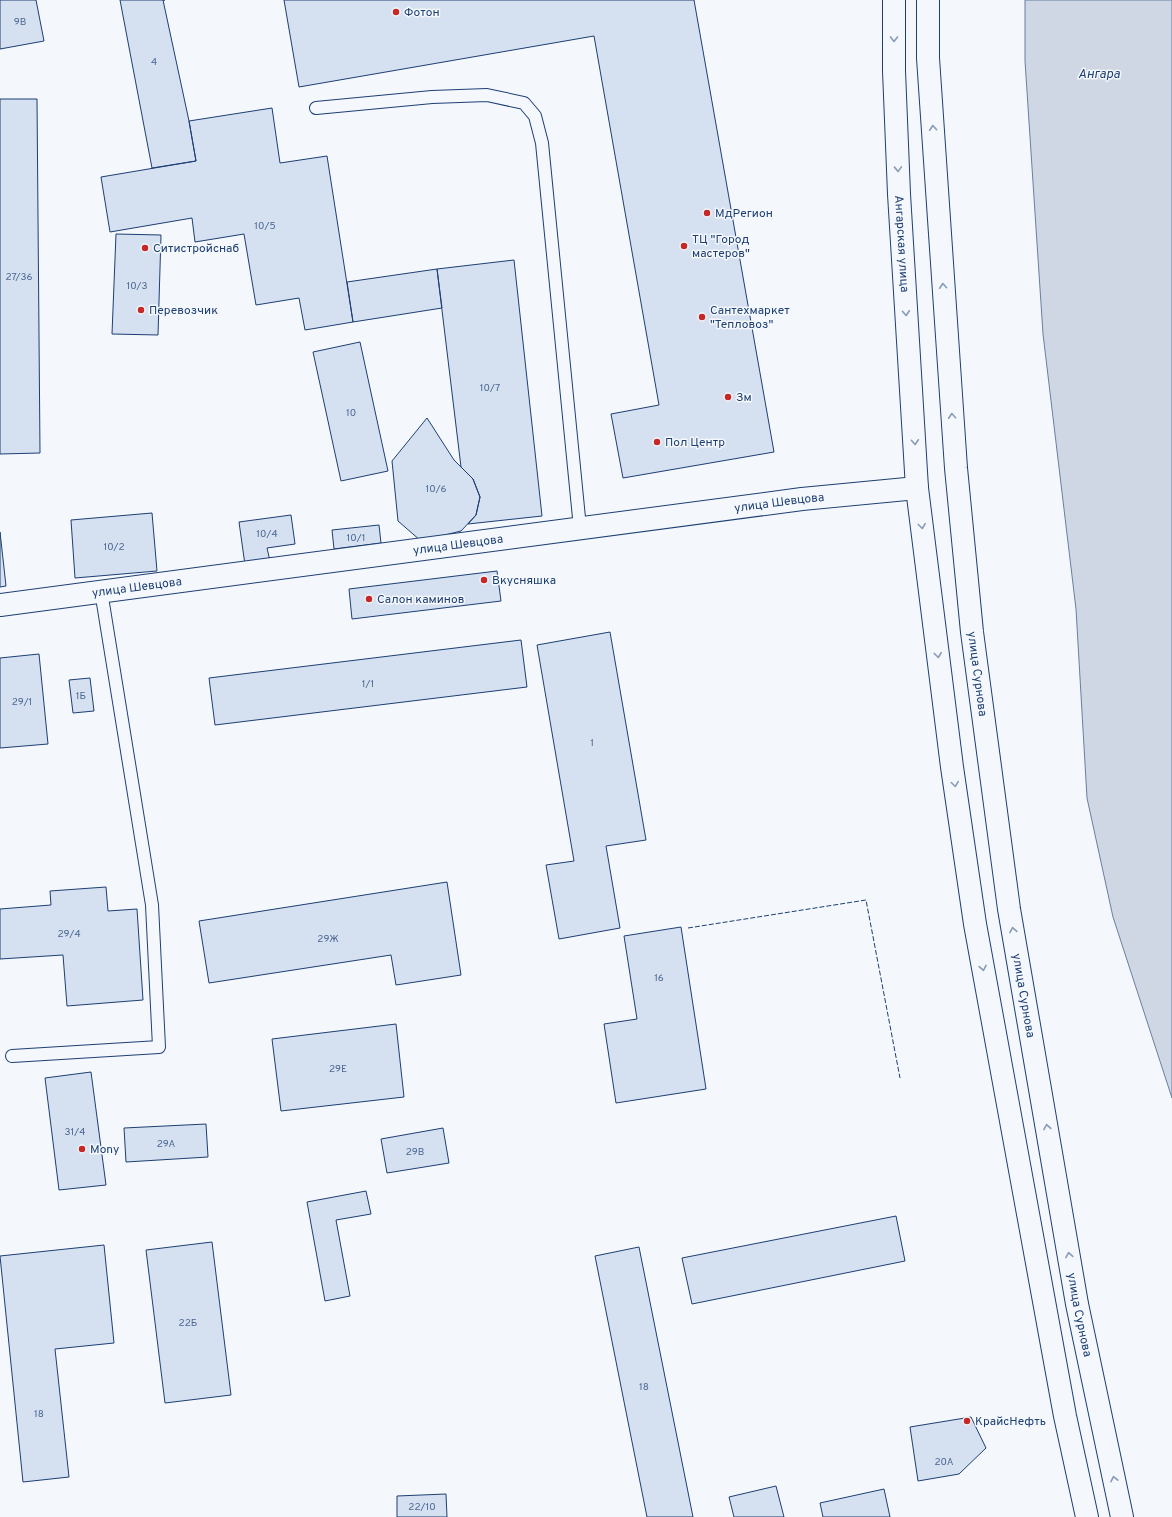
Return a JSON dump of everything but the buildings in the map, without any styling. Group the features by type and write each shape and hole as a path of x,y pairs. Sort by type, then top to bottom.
{"main road":[{"name":"Ангарская улица","path":"894,0 894,71 898,186 917,488"},
{"name":"улица Сурнова","path":"928,0 928,58 956,468 972,632 1009,909 1077,1304 1122,1517"},
{"name":"улица Шевцова","path":"0,605 808,498 917,488"},
{"path":"917,488 952,767 975,924 1065,1416 1087,1517"}],"lane":[{"path":"316,108 432,97 488,96 524,103 535,116 542,143 580,528"},
{"path":"12,1056 159,1047 152,905 101,591"}],"water":[{"name":"Ангара","path":"1025,0 1172,0 1172,1098 1113,917 1087,798 1076,609 1043,334 1025,61"}],"fence":[{"path":"688,928 866,900 900,1078"}],"place":[{"name":"Фотон","path":"396,12"},
{"name":"МдРегион","path":"707,213"},
{"name":"ТЦ \"Город мастеров\"","path":"684,246"},
{"name":"Ситистройснаб","path":"145,248"},
{"name":"Перевозчик","path":"141,310"},
{"name":"Сантехмаркет \"Тепловоз\"","path":"702,317"},
{"name":"Зм","path":"728,397"},
{"name":"Пол Центр","path":"657,442"},
{"name":"Вкусняшка","path":"484,580"},
{"name":"Салон каминов","path":"369,599"},
{"name":"Mony","path":"82,1149"},
{"name":"КрайсНефть","path":"967,1421"}]}
